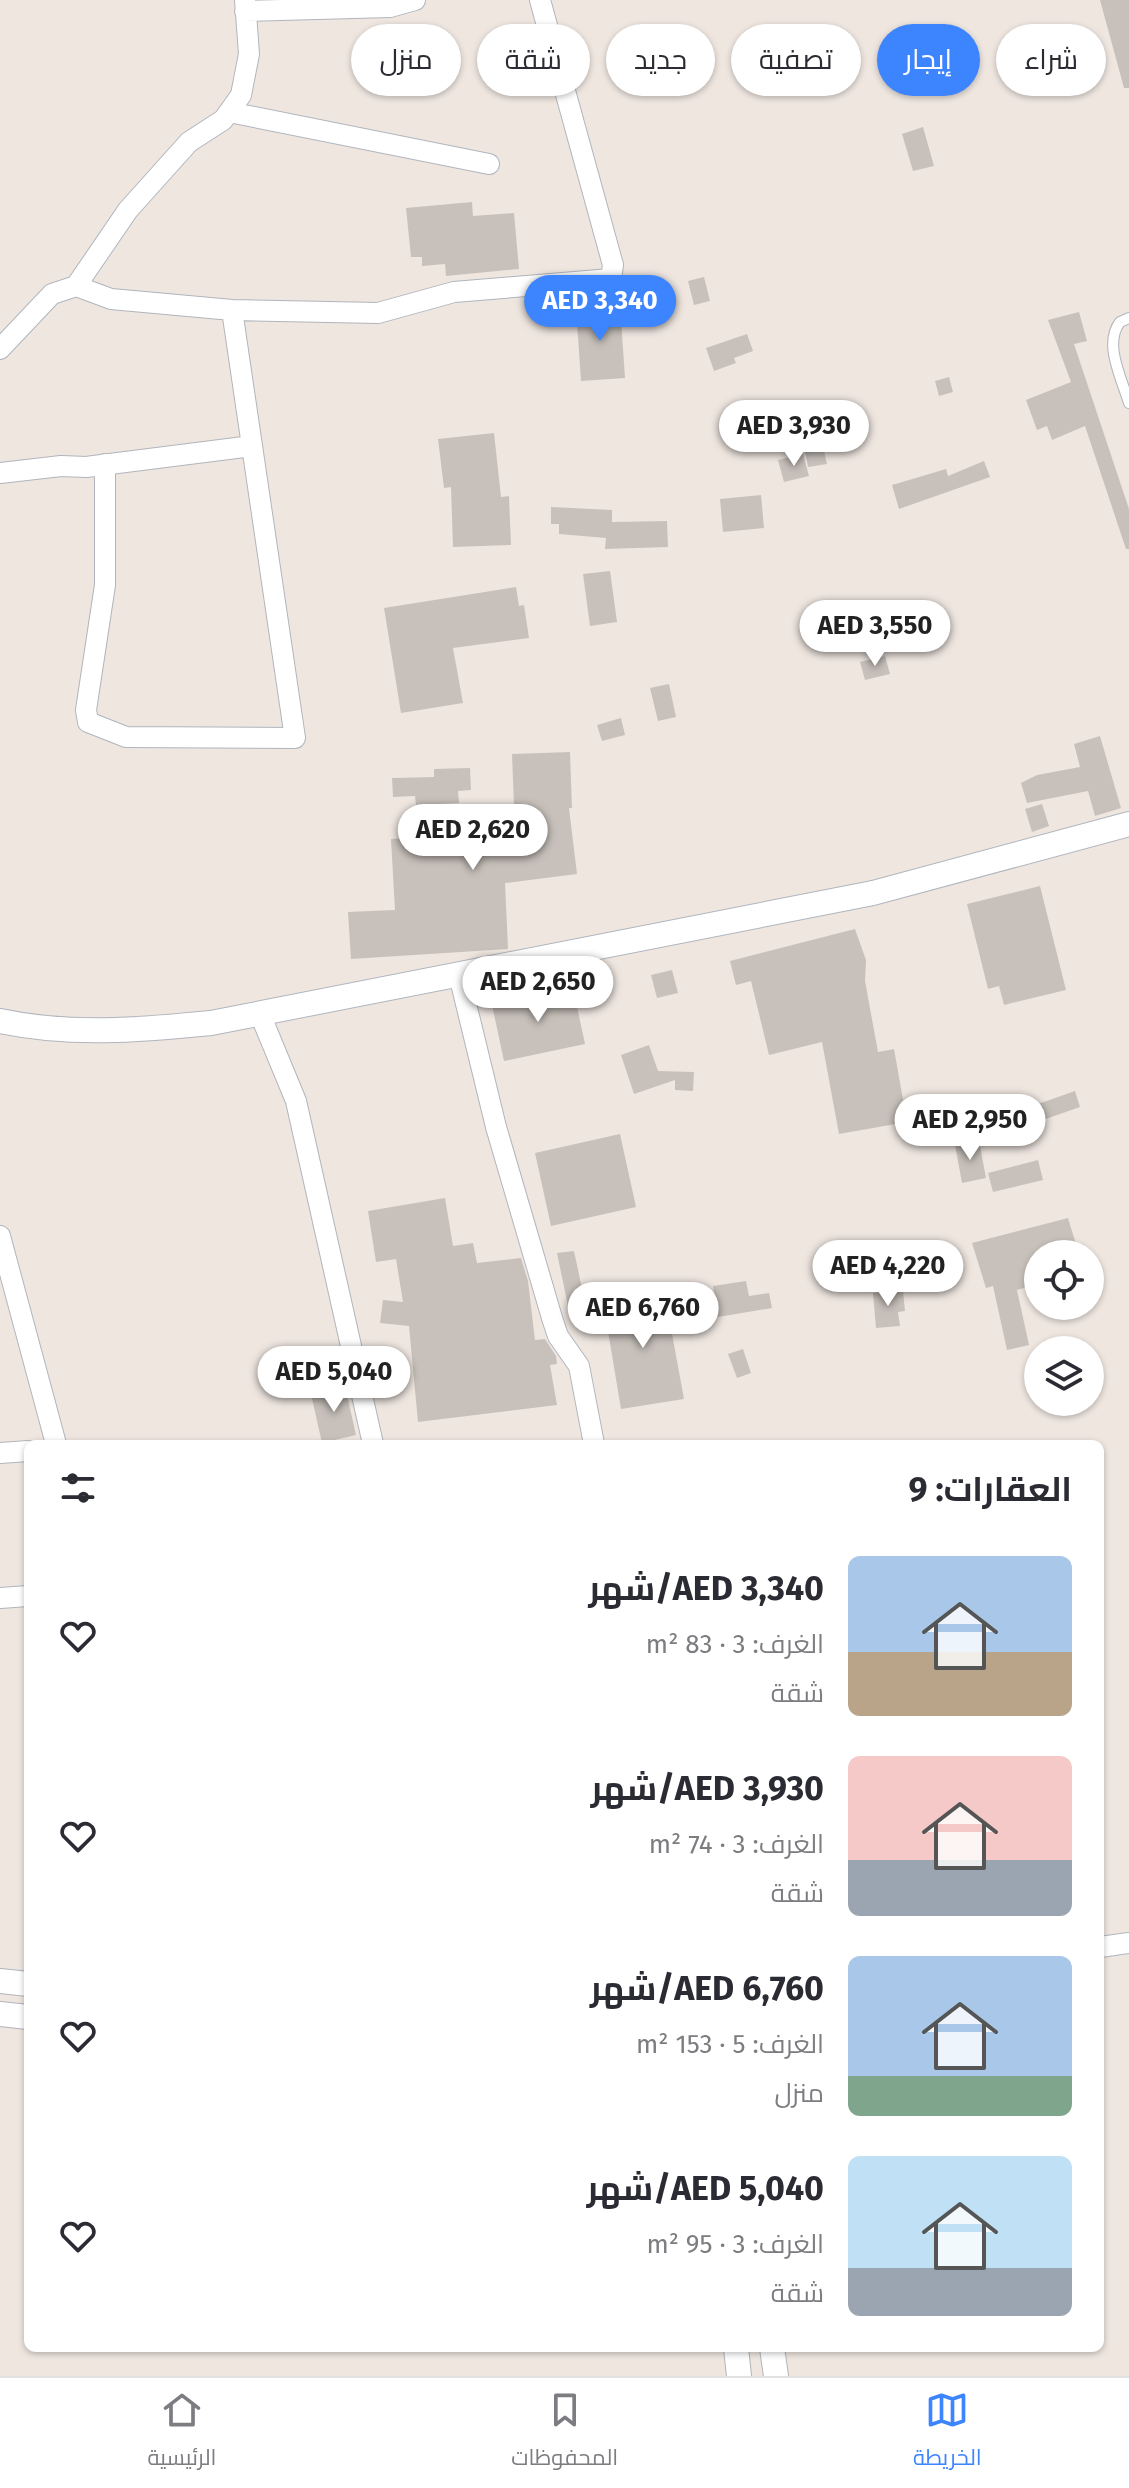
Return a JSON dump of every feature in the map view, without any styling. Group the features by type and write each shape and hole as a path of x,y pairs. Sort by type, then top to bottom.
{"street":[{"path":"0,349 52,294 76,286 128,210 189,142 223,120 229,112 241,95 249,54 245,5 390,7 415,0"},
{"path":"76,286 111,299 232,310 378,313 454,292 611,279 613,265 540,0"},
{"path":"229,112 489,164"},
{"path":"105,464 105,585 101,630 86,710 88,722 126,737 295,738 232,310"},
{"path":"0,473 252,446"},
{"path":"0,1021 61,1029 128,1032 260,1014 873,893 1129,824"},
{"path":"459,975 496,1127 555,1327 579,1366 593,1440"},
{"path":"260,1014 296,1101 372,1440"},
{"path":"0,1236 55,1440"},
{"path":"0,1453 24,1451"},
{"path":"0,1598 24,1596"},
{"path":"1104,1946 1129,1943"},
{"path":"0,1981 24,1984"},
{"path":"0,2014 24,2017"},
{"path":"736,2352 739,2376"},
{"path":"773,2352 776,2376"}],"lane":[{"path":"1129,318 1120,322 1113,337 1113,350 1129,403"}],"building":[{"path":"1100,0 1129,0 1129,88 1124,88"},
{"path":"923,127 934,166 913,171 902,134"},
{"path":"472,202 473,216 514,213 519,269 446,276 445,264 422,266 422,257 411,257 406,208"},
{"path":"704,277 710,301 694,305 688,281"},
{"path":"620,305 625,378 581,381 576,308"},
{"path":"1079,312 1087,341 1074,344 1129,509 1129,549 1126,549 1085,426 1052,440 1047,426 1037,430 1026,400 1071,382 1048,320"},
{"path":"747,334 753,351 734,358 736,363 714,371 706,348"},
{"path":"949,377 953,392 939,396 935,381"},
{"path":"494,433 501,497 509,496 511,545 453,547 451,487 444,488 438,439"},
{"path":"823,447 827,464 808,467 805,450"},
{"path":"803,454 809,476 784,482 778,460"},
{"path":"984,461 990,477 899,509 892,485 946,469 948,476"},
{"path":"761,495 764,528 723,532 720,499"},
{"path":"551,507 612,510 612,522 667,521 668,547 605,549 606,538 559,534 559,524 551,524"},
{"path":"610,571 617,622 590,626 583,574"},
{"path":"516,587 519,606 524,605 529,638 453,648 463,703 401,713 384,608"},
{"path":"885,656 890,674 865,680 860,662"},
{"path":"669,684 676,717 658,721 650,688"},
{"path":"621,718 625,735 602,741 597,725"},
{"path":"1100,736 1121,808 1095,816 1088,791 1027,803 1021,783 1037,775 1080,767 1074,744"},
{"path":"570,752 572,808 569,808 577,874 505,883 508,949 351,959 348,912 395,910 391,839 515,832 512,754"},
{"path":"470,768 471,790 458,791 459,803 416,805 415,796 393,797 392,778 434,777 434,769"},
{"path":"1042,804 1049,826 1032,832 1025,809"},
{"path":"1040,886 1066,990 1004,1005 999,986 988,989 967,904"},
{"path":"855,929 866,960 865,981 878,1052 894,1049 907,1122 839,1134 822,1042 769,1055 751,981 736,985 730,961"},
{"path":"672,970 678,993 657,998 651,975"},
{"path":"573,988 585,1044 504,1061 492,1005"},
{"path":"649,1045 658,1071 694,1072 693,1091 675,1090 675,1080 634,1094 621,1055"},
{"path":"1075,1091 1080,1107 1043,1120 1038,1104"},
{"path":"620,1134 636,1207 551,1226 535,1153"},
{"path":"979,1141 986,1178 962,1183 955,1145"},
{"path":"1038,1160 1043,1180 993,1192 988,1173"},
{"path":"445,1198 453,1246 473,1243 477,1263 521,1258 528,1281 535,1340 545,1339 556,1356 557,1364 550,1365 557,1405 418,1422 409,1326 380,1323 383,1300 403,1302 396,1259 376,1262 368,1211"},
{"path":"1068,1218 1075,1240 1024,1240 1024,1288 1017,1290 1027,1336 1024,1336 1024,1346 1007,1350 993,1286 986,1288 972,1243"},
{"path":"574,1251 585,1303 568,1306 557,1253"},
{"path":"746,1281 749,1296 769,1293 772,1308 718,1317 713,1286"},
{"path":"664,1290 684,1399 621,1409 603,1301"},
{"path":"903,1291 905,1311 898,1312 900,1326 876,1328 873,1293"},
{"path":"743,1349 751,1373 737,1378 728,1354"},
{"path":"345,1386 356,1435 321,1440 311,1394"}]}
